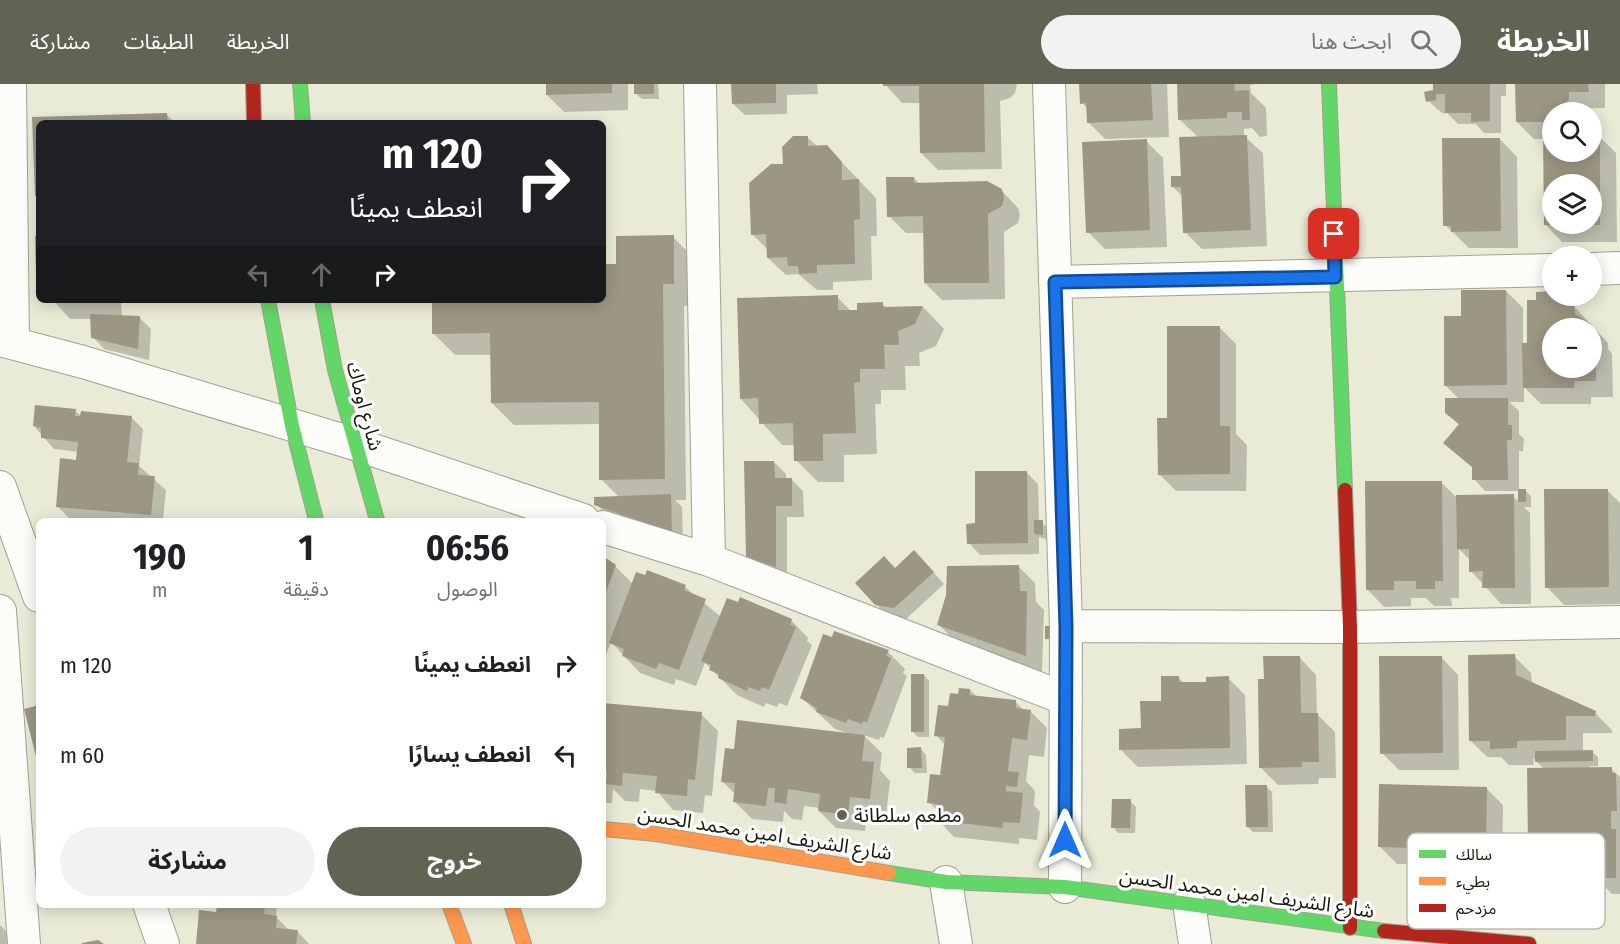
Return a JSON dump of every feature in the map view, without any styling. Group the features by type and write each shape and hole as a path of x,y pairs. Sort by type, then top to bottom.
{"street":[{"path":"10,84 6,341 355,444 577,518"},
{"path":"252,84 254,120"},
{"path":"300,84 303,120"},
{"path":"700,84 709,560"},
{"path":"1049,84 1066,627 1065,887"},
{"path":"1329,84 1350,627 1350,928"},
{"path":"1602,269 1620,268"},
{"path":"1055,282 1542,270"},
{"path":"269,303 292,426 315,518"},
{"name":"شارع اوماك","path":"323,303 335,370 375,518"},
{"path":"0,487 36,588"},
{"path":"606,528 709,560 1066,699"},
{"path":"0,611 24,944"},
{"path":"1066,627 1350,627 1620,622"},
{"name":"شارع الشريف امين محمد الحسن","path":"606,829 656,834 946,882 1065,887 1189,903 1350,928 1468,942 1529,944"},
{"path":"946,882 956,944"},
{"path":"1189,903 1195,944"},
{"path":"150,908 163,944"},
{"path":"450,908 464,944"},
{"path":"512,908 524,944"}],"building":[{"path":"546,84 612,84 612,93 546,95"},
{"path":"634,84 654,84 654,94 634,94"},
{"path":"731,84 776,84 776,103 732,104"},
{"path":"883,84 984,84 985,152 920,153 919,86 883,86"},
{"path":"1079,84 1151,84 1153,120 1087,123 1086,103 1080,104"},
{"path":"1177,84 1234,84 1235,91 1249,90 1250,120 1242,120 1242,112 1227,112 1227,118 1178,120"},
{"path":"1433,84 1490,84 1490,121 1471,122 1471,113 1445,113 1445,94 1436,94 1436,100 1426,102 1424,92 1433,90"},
{"path":"1515,84 1588,84 1589,92 1569,92 1567,102 1542,102 1542,122 1516,122"},
{"path":"167,113 168,120 36,120 35,196 32,117"},
{"path":"1247,135 1251,230 1183,233 1181,187 1171,187 1171,176 1181,176 1179,137"},
{"path":"793,136 808,136 808,146 827,145 842,162 842,180 859,179 860,219 854,220 855,264 817,265 817,273 799,274 798,266 788,266 787,257 767,258 766,234 751,235 749,183 771,164 783,164 782,147"},
{"path":"1442,138 1500,138 1501,231 1451,232 1451,226 1443,226"},
{"path":"1147,139 1150,230 1086,233 1082,142"},
{"path":"1543,162 1600,162 1600,174 1543,174"},
{"path":"886,177 914,177 914,183 987,181 1002,189 1004,197 1002,206 988,214 989,283 924,283 923,216 887,217"},
{"path":"674,235 674,284 663,284 665,479 599,480 599,402 491,403 490,333 432,334 432,303 606,303 606,264 616,264 616,236"},
{"path":"1461,290 1506,290 1507,385 1444,386 1444,316 1461,316"},
{"path":"1536,292 1542,292 1542,306 1574,306 1575,314 1581,318 1542,318 1542,378 1596,378 1596,381 1575,381 1574,388 1523,388 1522,343 1527,343 1527,300 1536,300"},
{"path":"838,295 838,310 857,310 857,303 883,302 883,307 923,306 915,324 898,331 899,345 884,345 885,369 860,369 860,382 854,383 856,433 823,434 823,461 794,461 793,423 759,424 758,398 740,399 737,298"},
{"path":"90,314 140,316 138,349 91,338"},
{"path":"1167,326 1220,326 1220,426 1230,426 1230,474 1158,475 1157,418 1167,418"},
{"path":"1445,398 1508,398 1508,425 1512,425 1512,440 1507,440 1508,480 1472,480 1472,467 1443,443 1459,424 1445,413"},
{"path":"35,405 76,409 75,416 80,416 81,411 132,416 127,462 139,463 138,475 155,476 151,515 56,507 60,458 76,460 78,442 41,438 41,428 33,426"},
{"path":"744,461 774,461 775,478 792,478 792,506 776,506 776,567 746,557"},
{"path":"975,471 1027,471 1028,543 967,544 966,524 975,523"},
{"path":"1365,481 1442,481 1443,581 1435,581 1435,589 1416,589 1416,581 1394,581 1394,590 1366,590"},
{"path":"1518,489 1526,489 1526,502 1518,502"},
{"path":"1544,489 1608,489 1609,587 1545,588"},
{"path":"671,494 672,532 594,505 594,497"},
{"path":"1514,494 1515,588 1482,588 1483,571 1469,572 1469,549 1457,549 1456,495"},
{"path":"1034,520 1043,520 1043,535 1034,534"},
{"path":"914,550 934,572 894,608 875,605 855,583 884,556 895,568"},
{"path":"606,558 616,565 606,592"},
{"path":"1019,565 1020,591 1027,591 1026,656 937,625 946,595 947,566"},
{"path":"647,570 686,585 684,590 706,599 679,670 659,663 656,669 622,656 624,649 609,643 636,572 645,575"},
{"path":"740,597 792,619 790,625 796,627 769,690 762,687 760,691 748,687 747,691 718,678 719,674 709,670 711,665 701,661 727,598 738,602"},
{"path":"1045,626 1057,626 1058,640 1045,639"},
{"path":"834,631 889,650 886,656 891,658 867,722 863,721 862,724 848,719 846,723 816,712 817,708 800,698 823,634 832,637"},
{"path":"1515,654 1516,675 1596,711 1595,716 1566,716 1566,740 1517,741 1517,748 1490,749 1490,741 1469,741 1468,655"},
{"path":"1263,656 1300,656 1301,713 1318,713 1319,762 1302,762 1302,767 1259,768 1258,679 1264,679"},
{"path":"1379,656 1442,656 1443,753 1380,754"},
{"path":"911,674 924,674 924,732 911,732"},
{"path":"1161,676 1179,676 1179,682 1206,682 1206,677 1229,676 1230,748 1119,750 1119,729 1141,728 1140,701 1161,701"},
{"path":"959,688 970,689 970,695 1016,700 1016,708 1031,710 1027,740 1012,738 1008,771 1019,772 1017,787 1006,786 1006,791 1023,793 1020,823 1003,822 1002,828 935,820 937,804 927,803 930,774 940,775 945,737 934,736 938,705 948,706 950,693 958,694"},
{"path":"606,703 702,712 695,780 688,779 687,796 655,793 657,776 623,773 622,786 606,784"},
{"path":"36,706 36,756 24,709"},
{"path":"737,720 865,735 862,761 874,762 870,799 850,797 848,815 818,811 820,794 788,789 786,804 774,802 775,788 768,788 766,806 733,802 735,783 721,782 725,748 734,749"},
{"path":"921,747 922,768 907,768 907,748"},
{"path":"1593,750 1593,761 1535,762 1535,751"},
{"path":"1612,767 1612,773 1616,773 1617,811 1611,811 1611,829 1616,829 1616,878 1605,878 1605,833 1528,833 1527,768"},
{"path":"1379,784 1487,787 1486,833 1407,833 1407,848 1378,847"},
{"path":"1245,785 1267,785 1268,827 1246,827"},
{"path":"1112,799 1131,799 1130,828 1111,828"},
{"path":"216,908 265,908 264,914 277,916 276,928 298,930 296,944 196,944 199,910 216,912"},
{"path":"98,940 104,944 82,944 82,943"}],"traffic: fast":[{"path":"300,84 303,120"},
{"path":"1329,84 1345,490"},
{"path":"269,303 292,426 315,518"},
{"path":"323,303 335,370 376,518"},
{"path":"889,873 946,882 1065,887 1384,931"}],"traffic: slow":[{"path":"606,829 656,834 889,873"},
{"path":"450,908 464,944"},
{"path":"512,908 524,944"}],"traffic: jam":[{"path":"253,84 254,120"},
{"path":"1345,490 1350,627 1350,928"},
{"path":"1384,931 1529,944"}],"place":[{"name":"مطعم سلطانة","path":"842,815"}],"route":[{"path":"1065,840 1066,627 1055,282 1335,277 1334,234"}]}
